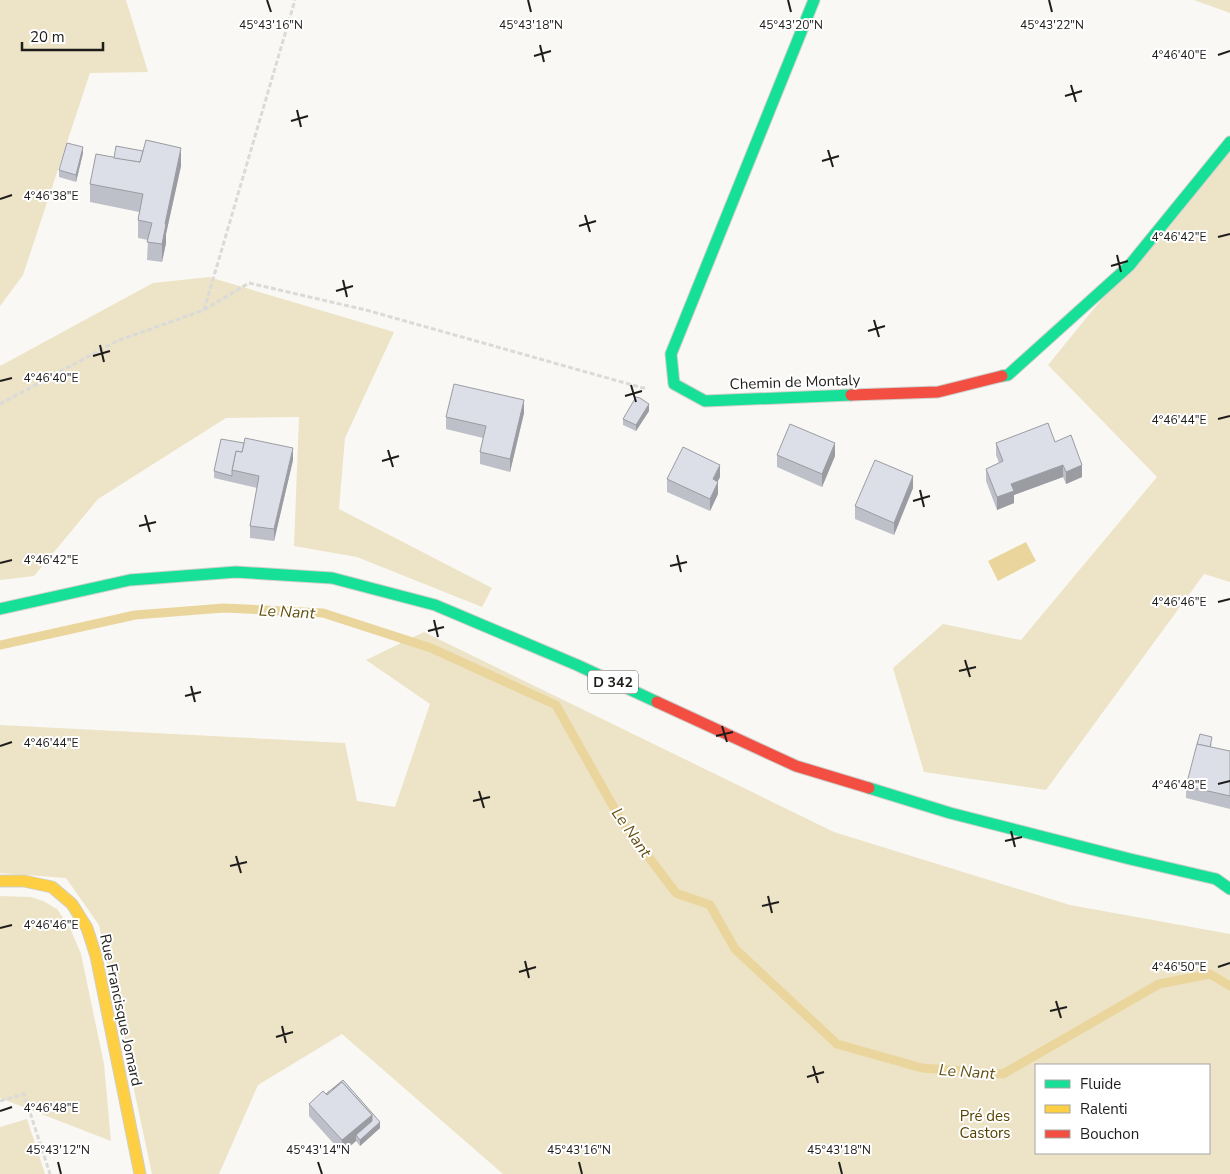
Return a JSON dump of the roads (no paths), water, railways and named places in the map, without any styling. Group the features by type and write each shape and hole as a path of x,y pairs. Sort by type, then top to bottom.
{"street":[{"name":"Chemin de Montaly","path":"814,0 671,354 674,384 705,401 938,392 1008,375 1129,266 1230,142"},
{"name":"D 342","path":"0,608 130,580 236,572 332,578 435,605 577,665 796,766 950,813 1216,879 1230,889"},
{"name":"D 342","path":"1216,879 1230,875"},
{"name":"Rue Francisque Jomard","path":"0,881 24,881 52,887 72,904 87,928 96,956 140,1174"}],"waterway":[{"name":"Le Nant","path":"0,645 135,615 224,608 323,613 431,648 556,705 622,822 676,893 710,905 735,949 837,1044 922,1068 1003,1074 1159,984 1210,974 1230,986"}],"park label":[{"name":"Pré des Castors","path":"985,1124"}]}
